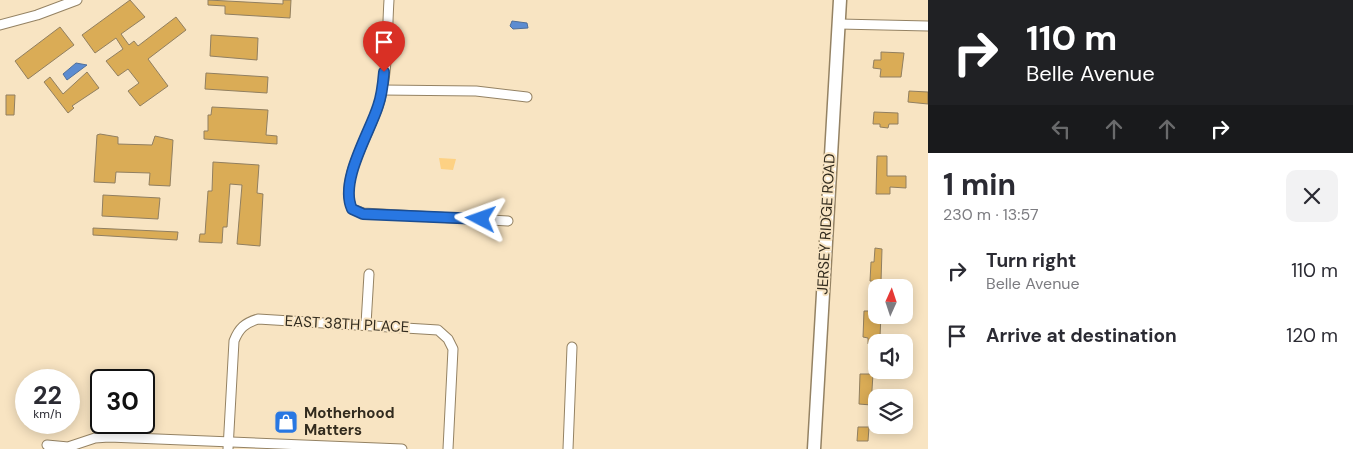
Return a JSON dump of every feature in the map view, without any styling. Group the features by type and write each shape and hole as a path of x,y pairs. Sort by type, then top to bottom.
{"main road":[{"name":"JERSEY RIDGE ROAD","path":"814,449 840,0"}],"street":[{"path":"0,25 37,15 77,0"},
{"path":"389,0 382,90 377,109 354,166 349,200 352,209 363,214 508,221"},
{"path":"839,24 928,26"},
{"path":"382,90 476,91 527,97"},
{"path":"366,324 369,274"},
{"name":"EAST 38TH PLACE","path":"228,445 233,348 239,329 258,320 430,328 443,334 451,344 453,356 448,449"},
{"path":"568,449 572,347"},
{"path":"47,445 68,447 94,438 109,436 228,445 402,449"}],"shaded area":[{"path":"439,158 456,159 453,170 441,169"}],"water":[{"path":"512,21 527,23 528,28 513,29 510,26"},
{"path":"76,63 87,65 67,80 63,74"}],"building":[{"path":"130,0 145,17 121,34 129,45 134,41 138,46 176,17 186,30 148,59 168,86 140,106 128,91 139,83 128,69 118,76 106,61 123,49 116,38 95,53 82,35"},
{"path":"208,0 283,4 283,0 291,0 290,18 225,14 225,6 208,5"},
{"path":"60,27 74,45 28,79 15,61"},
{"path":"211,35 258,38 257,60 210,56"},
{"path":"881,52 904,53 901,77 880,77 881,69 873,68 874,60 881,60"},
{"path":"87,72 99,88 72,106 74,108 68,113 44,82 50,77 63,94"},
{"path":"206,73 268,77 267,93 205,89"},
{"path":"909,91 928,92 928,104 908,102"},
{"path":"6,95 15,95 14,115 6,115"},
{"path":"212,107 268,110 266,135 277,136 277,144 204,139 204,131 208,131 208,115 211,115"},
{"path":"874,112 898,113 898,124 889,124 888,128 880,127 880,124 873,124"},
{"path":"97,135 118,137 118,144 152,145 155,136 173,140 170,186 149,185 150,173 116,172 115,183 94,182"},
{"path":"877,156 887,156 887,176 906,176 906,188 890,187 890,194 876,194"},
{"path":"213,162 259,165 257,193 263,194 260,246 237,244 242,185 230,184 227,227 223,227 222,243 199,242 200,234 205,234 208,191 212,191"},
{"path":"103,195 160,198 158,219 102,216"},
{"path":"93,228 178,232 177,240 93,235"},
{"path":"875,248 882,249 881,279 870,279 871,262 874,262"},
{"path":"864,311 868,311 868,324 881,324 880,334 868,334 868,338 863,337"},
{"path":"860,374 868,374 868,379 873,379 872,389 868,389 868,405 859,404"},
{"path":"858,427 868,427 868,441 857,441"}],"place":[{"name":"Motherhood Matters","path":"286,422"}],"route":[{"path":"384,72 380,100 374,118 363,138 354,166 349,200 352,209 363,214 481,219"}]}
